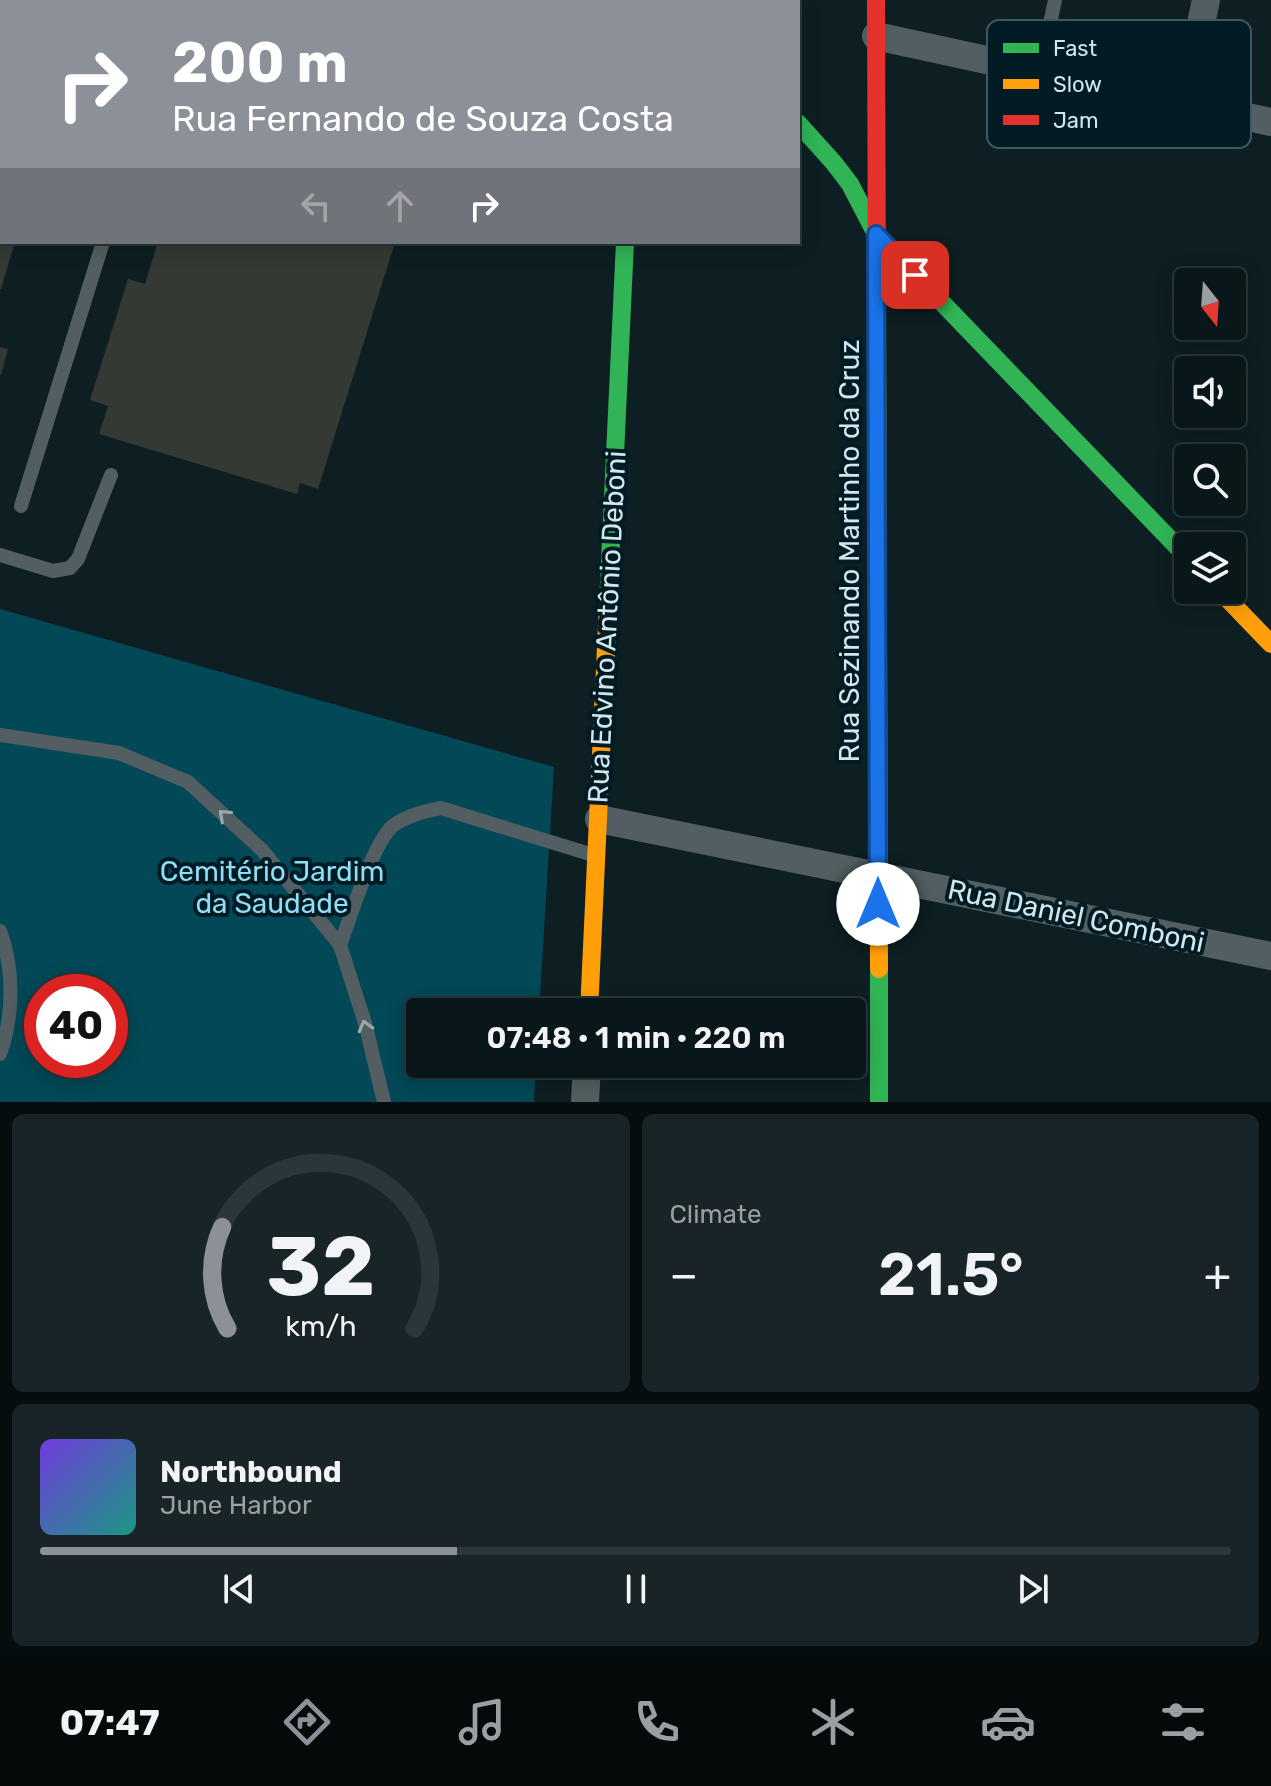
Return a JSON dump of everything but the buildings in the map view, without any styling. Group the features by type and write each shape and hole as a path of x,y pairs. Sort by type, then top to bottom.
{"street":[{"name":"Rua Sezinando Martinho da Cruz","path":"876,0 879,1102"},
{"path":"1202,20 1206,0"},
{"path":"876,36 987,60"},
{"path":"1251,118 1271,122"},
{"path":"800,125 850,184 876,234 1174,543"},
{"name":"Rua Edvino Antônio Deboni","path":"590,998 625,244"},
{"path":"1232,604 1271,644"},
{"name":"Rua Daniel Comboni","path":"599,819 1271,956"},
{"path":"585,1102 586,1078"}],"lane":[{"path":"1051,20 1055,0"},
{"path":"21,506 102,244"},
{"path":"0,555 53,571 70,568 78,559 111,475"},
{"path":"0,735 119,753 188,782 262,850 340,945 365,1023 384,1102"},
{"path":"340,945 380,841 393,826 418,813 441,808 597,856"},
{"path":"0,931 7,948 11,1000 0,1054"}],"green space":[{"name":"Cemitério Jardim da Saudade","path":"0,609 554,767 540,998 406,998 406,1078 535,1078 534,1102 0,1102"}],"traffic: fast":[{"path":"800,125 850,184 876,234 1174,543"},
{"path":"608,604 625,244"},
{"path":"879,969 879,1102"}],"traffic: slow":[{"path":"877,305 879,969"},
{"path":"590,998 608,604"},
{"path":"1232,604 1271,644"}],"traffic: jam":[{"path":"876,0 877,305"}],"route":[{"path":"878,904 876,234 915,275"}]}
